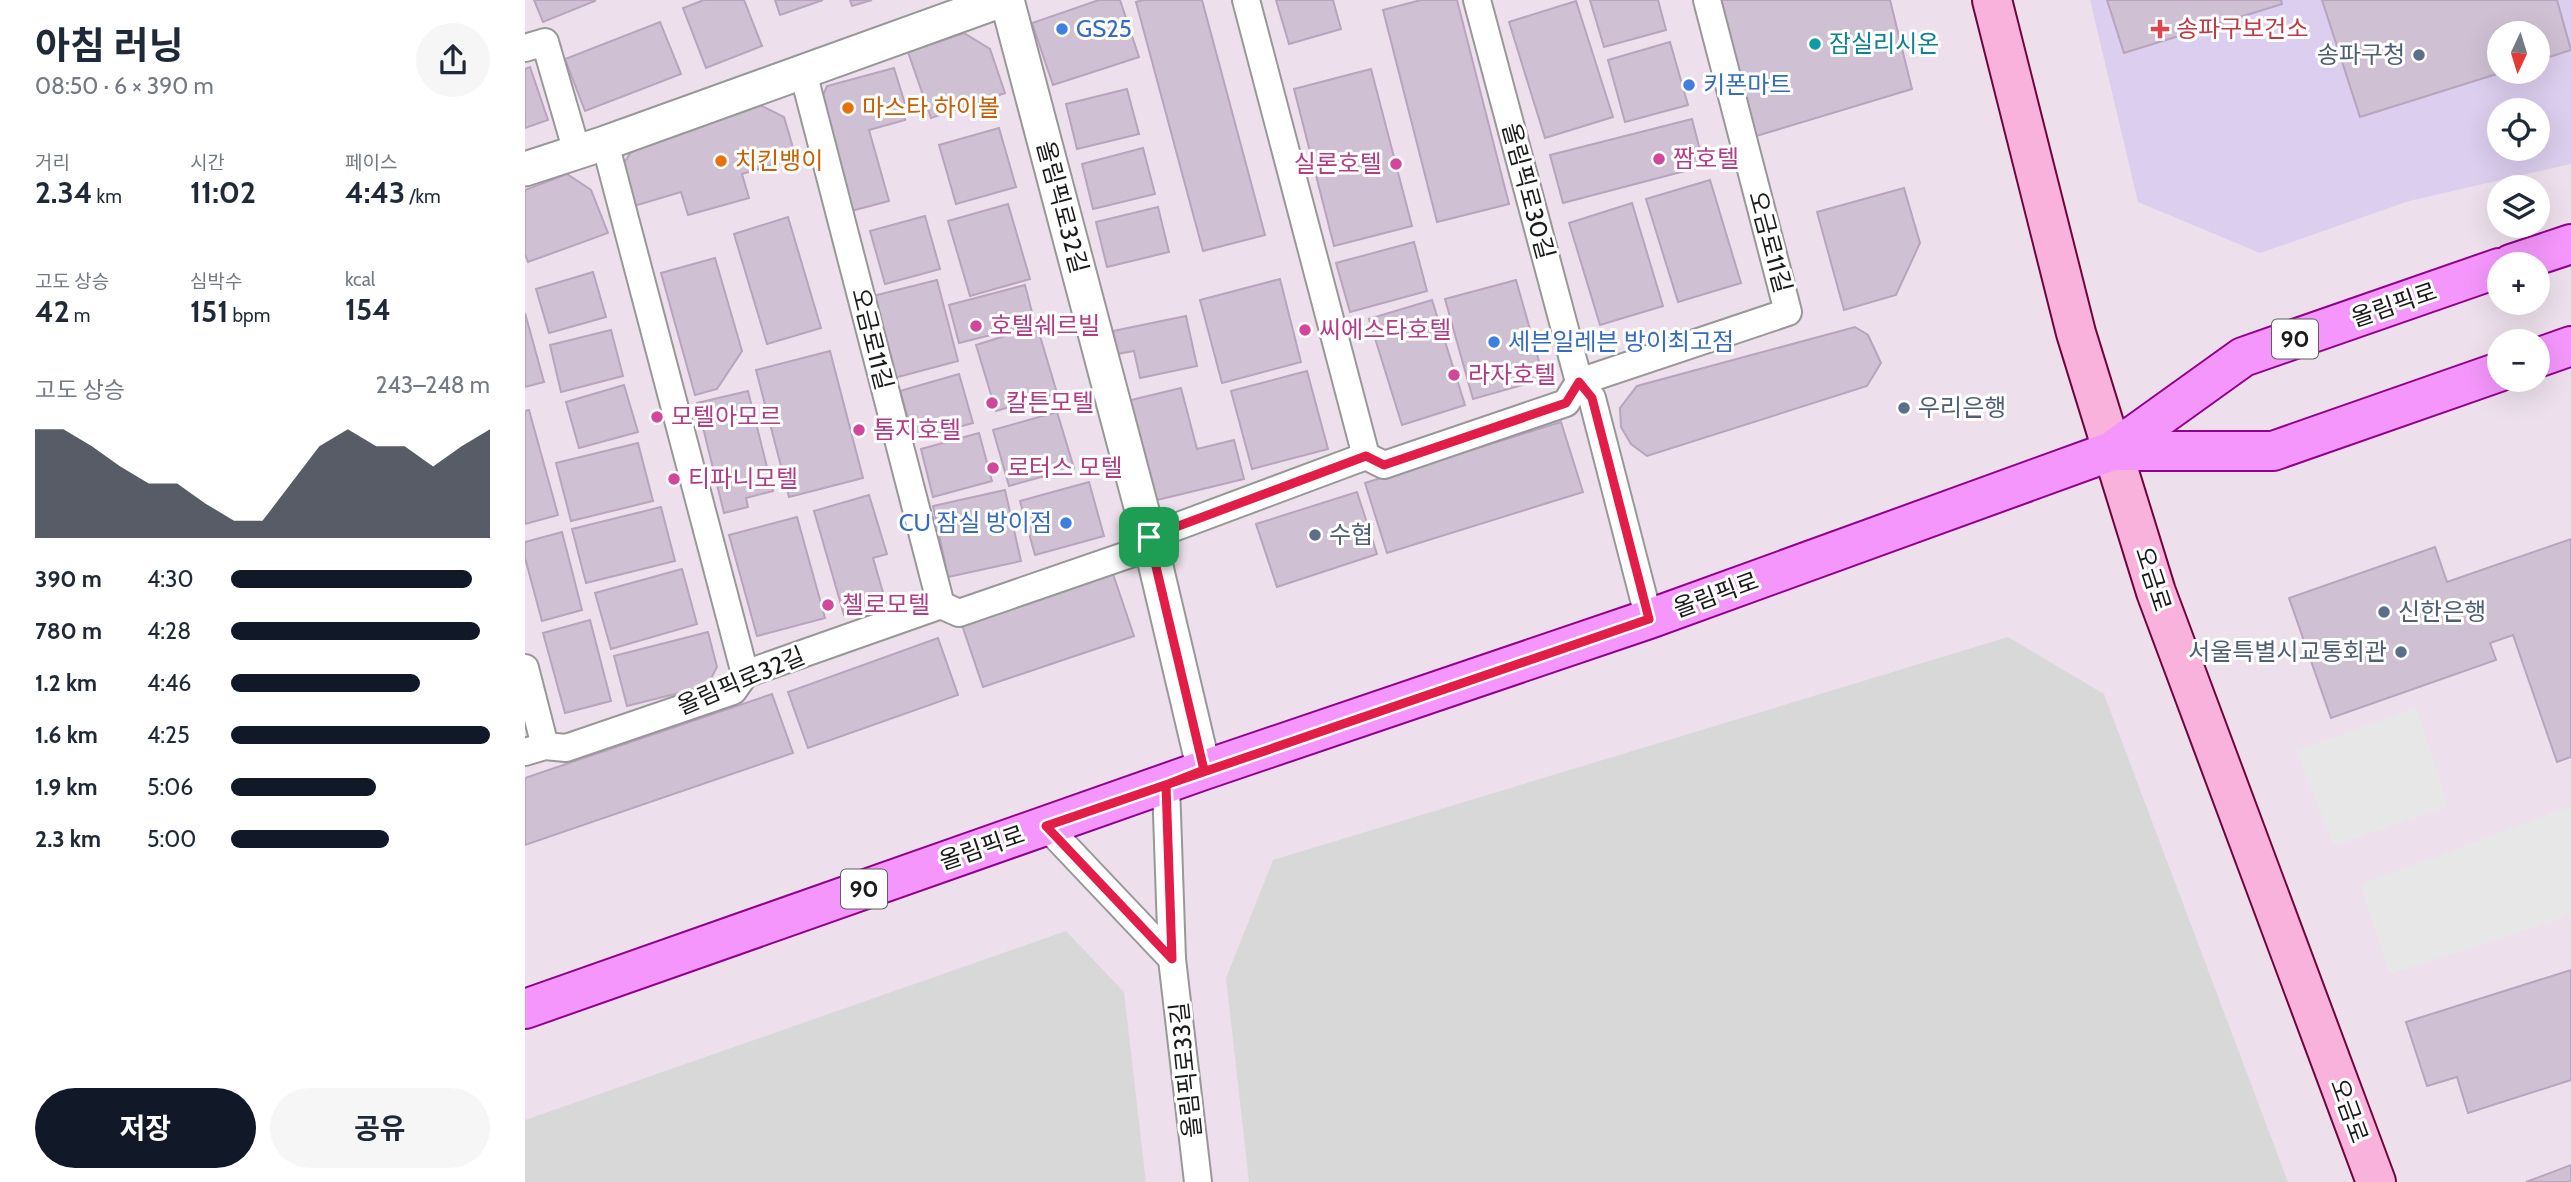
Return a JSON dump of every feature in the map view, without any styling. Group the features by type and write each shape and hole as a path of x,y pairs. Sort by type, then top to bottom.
{"main road":[{"name":"오금로","path":"1992,0 2076,333 2156,592 2376,1182"},
{"path":"2545,252 2571,243"},
{"name":"올림픽로","path":"525,1009 1204,770 1649,619 2112,450 2243,357 2487,272"},
{"path":"2550,353 2571,346"},
{"name":"올림픽로","path":"2112,450 2273,451 2487,376"}],"street":[{"path":"525,169 1004,0"},
{"name":"올림픽로32길","path":"1004,0 1149,537 1204,770"},
{"path":"1246,0 1366,456"},
{"name":"올림픽로30길","path":"1477,0 1579,382 1592,398 1649,619"},
{"name":"오금로11길","path":"1579,382 1788,312 1707,0"},
{"path":"525,48 545,42 591,147 745,674"},
{"name":"오금로11길","path":"803,72 940,605"},
{"path":"1149,537 1366,456 1384,465 1566,403 1579,382"},
{"name":"올림픽로32길","path":"535,749 566,748 733,691 745,674 940,605 959,613 1136,552 1149,537"},
{"path":"525,668 535,749"},
{"name":"올림픽로33길","path":"1166,785 1172,959 1198,1182"},
{"path":"1046,826 1172,959"}],"shaded area":[{"path":"2090,0 2571,0 2571,164 2523,175 2487,175 2487,183 2409,201 2260,253 2138,202"},
{"path":"2008,637 2104,694 2288,1182 1249,1182 1226,978 1273,860"},
{"path":"2416,708 2448,806 2334,846 2297,751"},
{"path":"2571,806 2571,915 2390,974 2361,885"},
{"path":"1066,931 1124,992 1146,1182 525,1182 525,1120"}],"building":[{"path":"534,0 594,0 595,1 543,22"},
{"path":"704,0 744,0 762,46 706,68 683,8"},
{"path":"775,0 823,0 780,15"},
{"path":"850,0 872,0 852,6"},
{"path":"1099,0 1120,0 1139,57 1053,85 1032,23"},
{"path":"1202,0 1265,235 1203,251 1136,2"},
{"path":"1276,0 1333,0 1341,29 1289,44"},
{"path":"1421,0 1457,0 1509,204 1437,222 1383,10"},
{"path":"1590,0 1658,0 1666,30 1604,47"},
{"name":"잠실리시온","path":"1719,0 1890,0 1912,89 1753,137"},
{"name":"송파구보건소","path":"2107,0 2281,0 2282,4 2124,53"},
{"name":"송파구청","path":"2322,0 2557,0 2571,50 2550,57 2550,21 2487,21 2487,77 2360,117"},
{"path":"1576,1 1613,117 1545,138 1509,22"},
{"path":"660,22 681,74 585,111 565,59"},
{"path":"964,33 990,49 1005,93 931,118 908,52"},
{"path":"1670,42 1688,105 1625,122 1608,60"},
{"path":"530,67 548,120 525,128 525,69"},
{"path":"894,68 905,104 905,120 869,130 889,201 851,211 820,102 827,86"},
{"path":"1371,69 1412,226 1334,246 1294,89"},
{"path":"1127,89 1139,134 1077,149 1066,104"},
{"path":"760,105 784,117 796,158 742,174 749,198 688,215 681,192 634,206 622,166 633,149"},
{"path":"1692,119 1704,166 1563,203 1550,155"},
{"path":"999,128 1016,187 956,204 939,145"},
{"path":"1143,148 1155,194 1093,209 1082,164"},
{"path":"567,174 591,190 608,233 528,262 525,254 525,190"},
{"path":"1710,180 1741,283 1678,302 1646,199"},
{"path":"1904,188 1920,243 1896,295 1844,310 1817,212"},
{"path":"1632,203 1663,306 1600,325 1569,223"},
{"path":"1008,204 1030,279 970,296 948,221"},
{"path":"1158,207 1169,252 1107,267 1096,222"},
{"path":"925,216 940,269 885,284 870,231"},
{"path":"788,217 821,328 767,344 734,234"},
{"path":"1414,242 1427,291 1350,312 1336,263"},
{"path":"715,258 742,351 717,389 695,395 661,273"},
{"path":"593,272 606,317 549,333 536,289"},
{"path":"1280,279 1301,362 1222,383 1200,300"},
{"path":"937,280 958,361 894,378 873,296"},
{"path":"1516,280 1544,379 1473,399 1445,299"},
{"path":"1025,285 1035,324 959,343 949,305"},
{"path":"1432,300 1465,405 1402,425 1369,319"},
{"path":"525,313 544,382 525,387"},
{"path":"1186,316 1197,366 1140,378 1134,351 1117,354 1113,331"},
{"path":"1037,326 1057,393 996,411 976,345"},
{"path":"1855,327 1868,335 1881,363 1867,386 1647,456 1631,444 1621,427 1620,408 1637,386"},
{"path":"611,330 623,376 561,392 550,345"},
{"path":"830,351 863,478 789,497 756,370"},
{"path":"1307,371 1328,449 1252,469 1231,391"},
{"path":"959,374 973,423 914,439 900,391"},
{"path":"624,385 638,432 579,448 566,402"},
{"path":"1181,388 1197,449 1234,440 1244,479 1153,501 1127,401"},
{"path":"748,391 773,491 746,498 748,507 724,513 697,403"},
{"path":"529,410 558,515 525,524 525,411"},
{"path":"1057,412 1074,468 1009,486 993,430"},
{"path":"1561,422 1583,492 1387,553 1365,483"},
{"path":"979,433 992,481 933,497 921,449"},
{"path":"638,443 653,501 571,521 556,463"},
{"path":"1089,482 1104,536 1035,555 1020,501"},
{"path":"1005,490 1021,561 948,577 933,506"},
{"path":"1357,492 1377,554 1277,587 1256,524"},
{"path":"869,495 887,554 873,558 886,603 844,615 814,511"},
{"path":"661,507 675,561 586,583 572,529"},
{"path":"797,517 825,618 757,636 729,535"},
{"path":"562,532 582,610 542,621 525,558 525,542"},
{"name":"서울특별시교통회관","path":"2571,539 2571,757 2557,762 2513,635 2490,643 2496,660 2331,718 2289,598 2435,547 2447,582"},
{"path":"682,569 697,624 611,649 595,593"},
{"path":"1113,574 1134,636 983,687 962,625"},
{"path":"590,620 611,701 565,713 543,633"},
{"path":"708,632 717,667 707,686 627,706 614,656"},
{"path":"938,638 958,695 808,748 788,692"},
{"path":"772,694 793,753 525,845 525,778"},
{"path":"2571,970 2571,1080 2468,1113 2457,1077 2427,1086 2406,1022"},
{"path":"2571,1165 2571,1182 2526,1182"}],"place":[{"name":"GS25","path":"1062,29"},
{"name":"송파구보건소","path":"2160,29"},
{"name":"잠실리시온","path":"1815,44"},
{"name":"송파구청","path":"2419,55"},
{"name":"키폰마트","path":"1689,85"},
{"name":"마스타 하이볼","path":"848,108"},
{"name":"짬호텔","path":"1659,159"},
{"name":"치킨뱅이","path":"721,161"},
{"name":"실론호텔","path":"1396,164"},
{"name":"호텔쉐르빌","path":"976,326"},
{"name":"씨에스타호텔","path":"1305,330"},
{"name":"세븐일레븐 방이최고점","path":"1494,342"},
{"name":"라자호텔","path":"1454,375"},
{"name":"칼튼모텔","path":"992,403"},
{"name":"우리은행","path":"1904,408"},
{"name":"모텔아모르","path":"657,417"},
{"name":"톰지호텔","path":"859,430"},
{"name":"로터스 모텔","path":"993,468"},
{"name":"티파니모텔","path":"674,479"},
{"name":"CU 잠실 방이점","path":"1066,523"},
{"name":"수협","path":"1315,535"},
{"name":"첼로모텔","path":"828,605"},
{"name":"신한은행","path":"2384,612"},
{"name":"서울특별시교통회관","path":"2401,652"}],"route":[{"path":"1149,537 1204,770 1166,785 1172,959 1046,826 1204,770 1649,619 1592,398 1579,382 1566,403 1384,465 1366,456 1149,537"}]}
